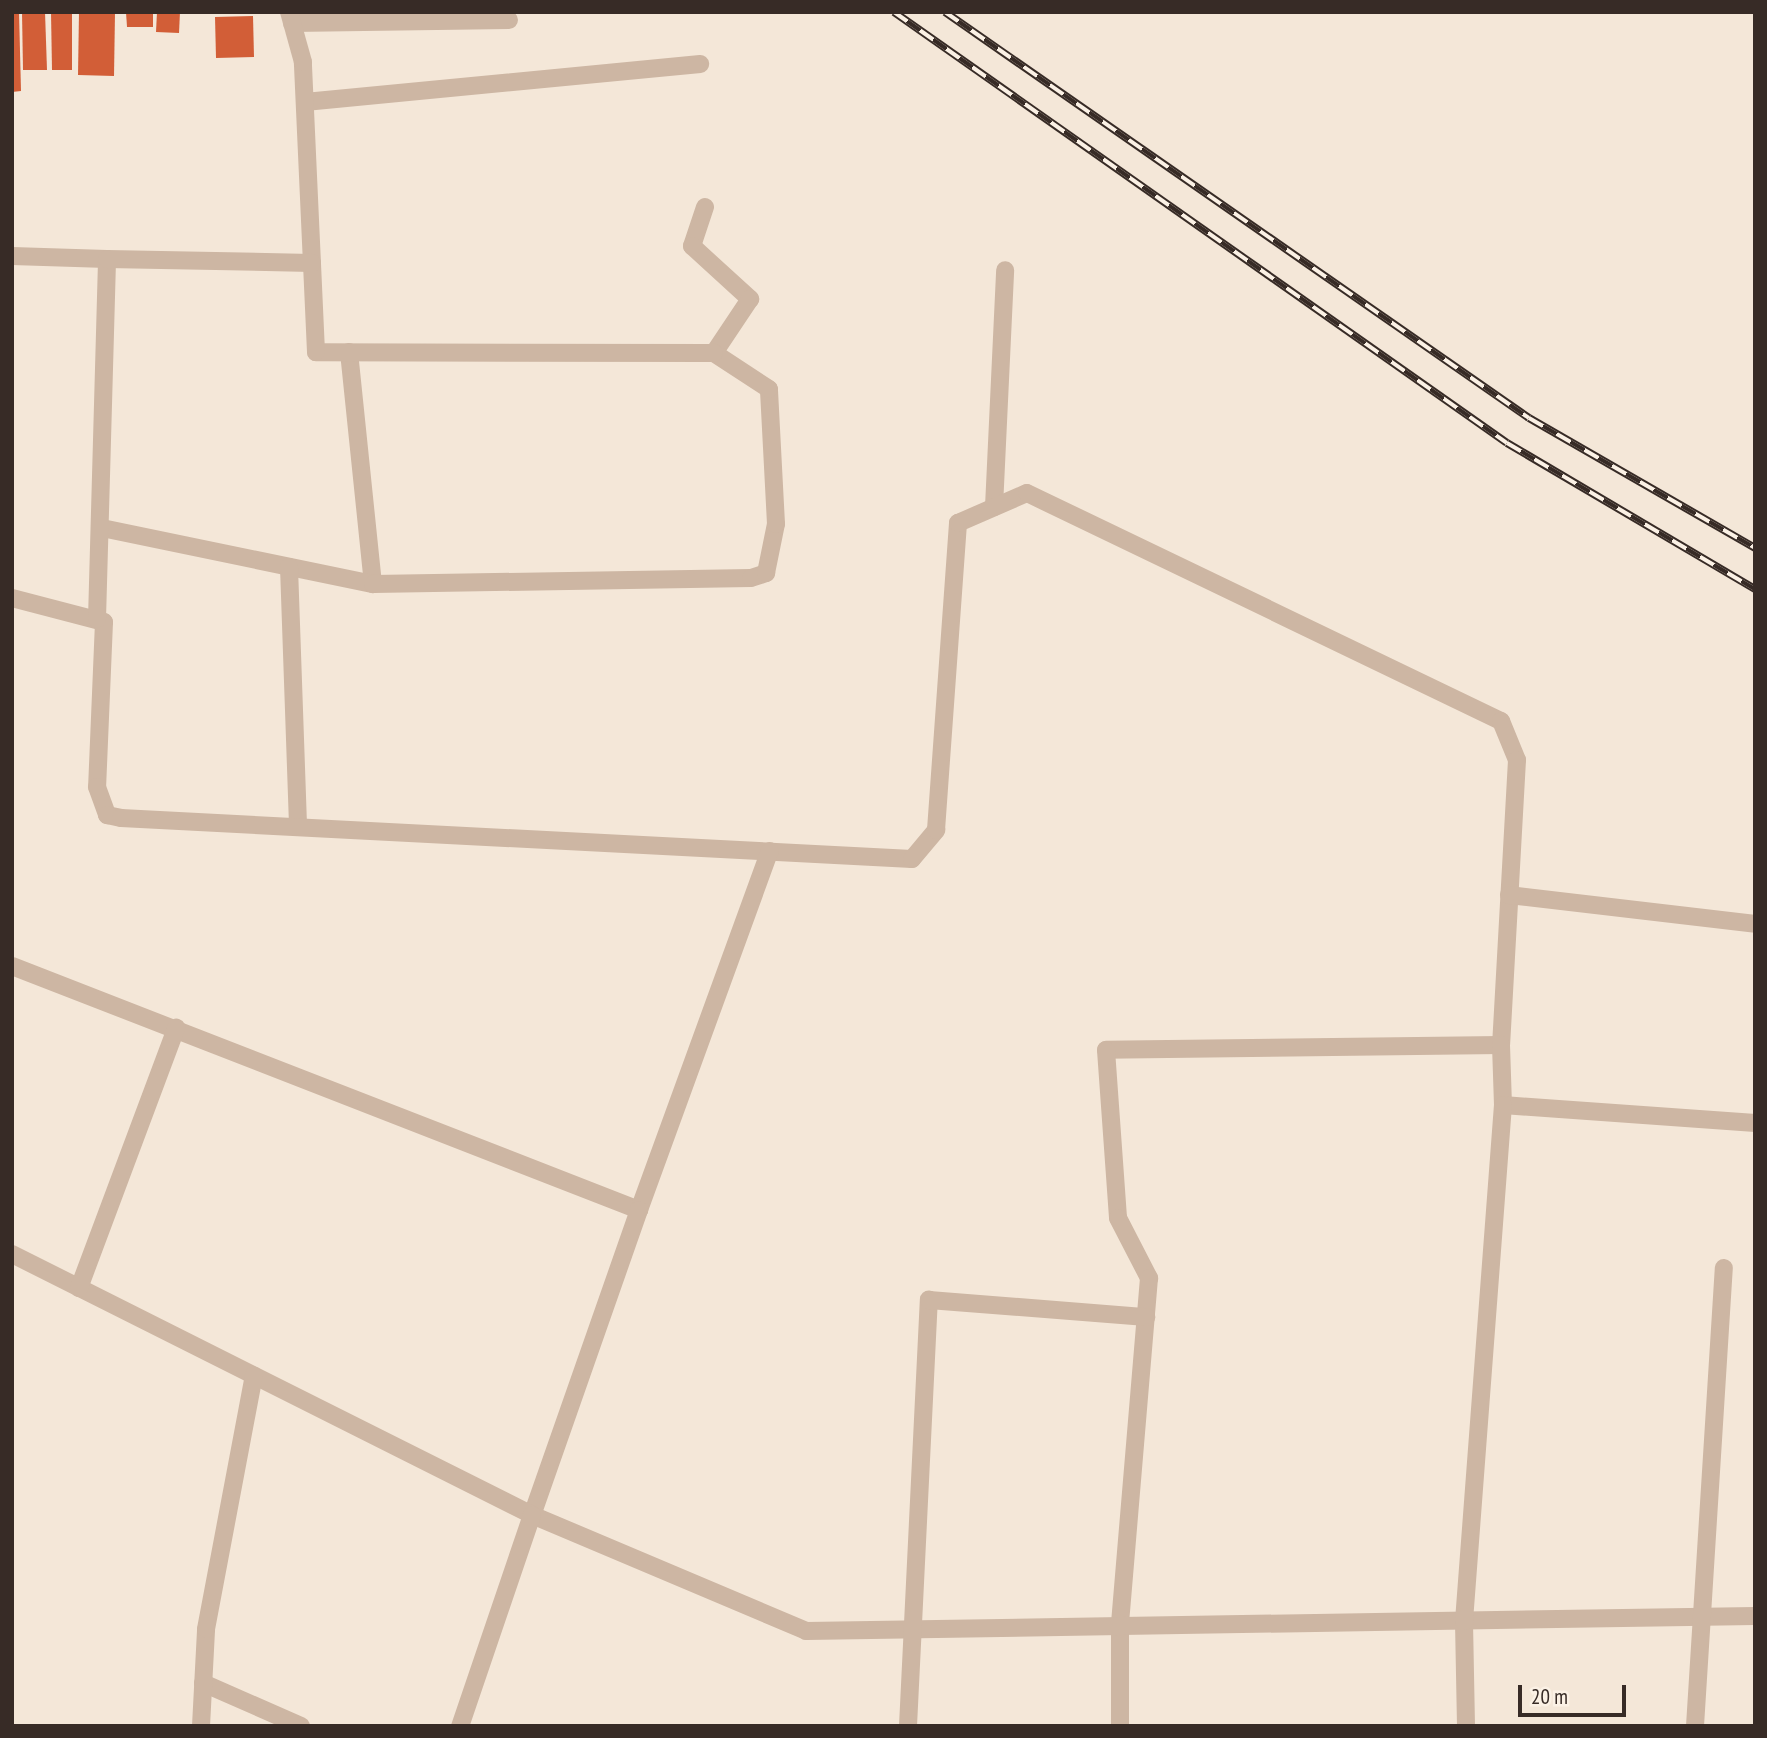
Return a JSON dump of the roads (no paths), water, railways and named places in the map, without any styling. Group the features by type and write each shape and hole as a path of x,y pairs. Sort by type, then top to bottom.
{"street":[{"path":"102,528 373,584 751,578 765,573 776,524 769,389 714,353 316,352 305,102 291,18 509,20"},
{"path":"305,102 700,64"},
{"path":"705,207 692,246 750,299 714,353"},
{"path":"12,256 312,263"},
{"path":"97,619 102,528 107,260"},
{"path":"994,507 1005,270"},
{"path":"349,352 373,584"},
{"path":"12,598 104,622 97,787 107,815 912,859 936,830 958,523 1027,493 1501,721 1517,760 1501,1045 1503,1105 1464,1621 1466,1726"},
{"path":"289,567 298,827"},
{"path":"460,1726 639,1210 770,851"},
{"path":"1509,895 1755,924"},
{"path":"12,966 639,1210"},
{"path":"79,1288 176,1028"},
{"path":"1120,1726 1120,1626 1149,1278 1118,1217 1106,1051 1501,1045"},
{"path":"1503,1105 1755,1123"},
{"path":"12,1254 532,1515 806,1631 1755,1616"},
{"path":"1695,1726 1724,1268"},
{"path":"908,1726 908,1629 929,1300 1146,1317"},
{"path":"201,1726 206,1629 254,1376"},
{"path":"203,1683 302,1726"}],"railway":[{"path":"894,12 1507,443 1755,589"},
{"path":"945,12 1529,418 1755,548"}]}
